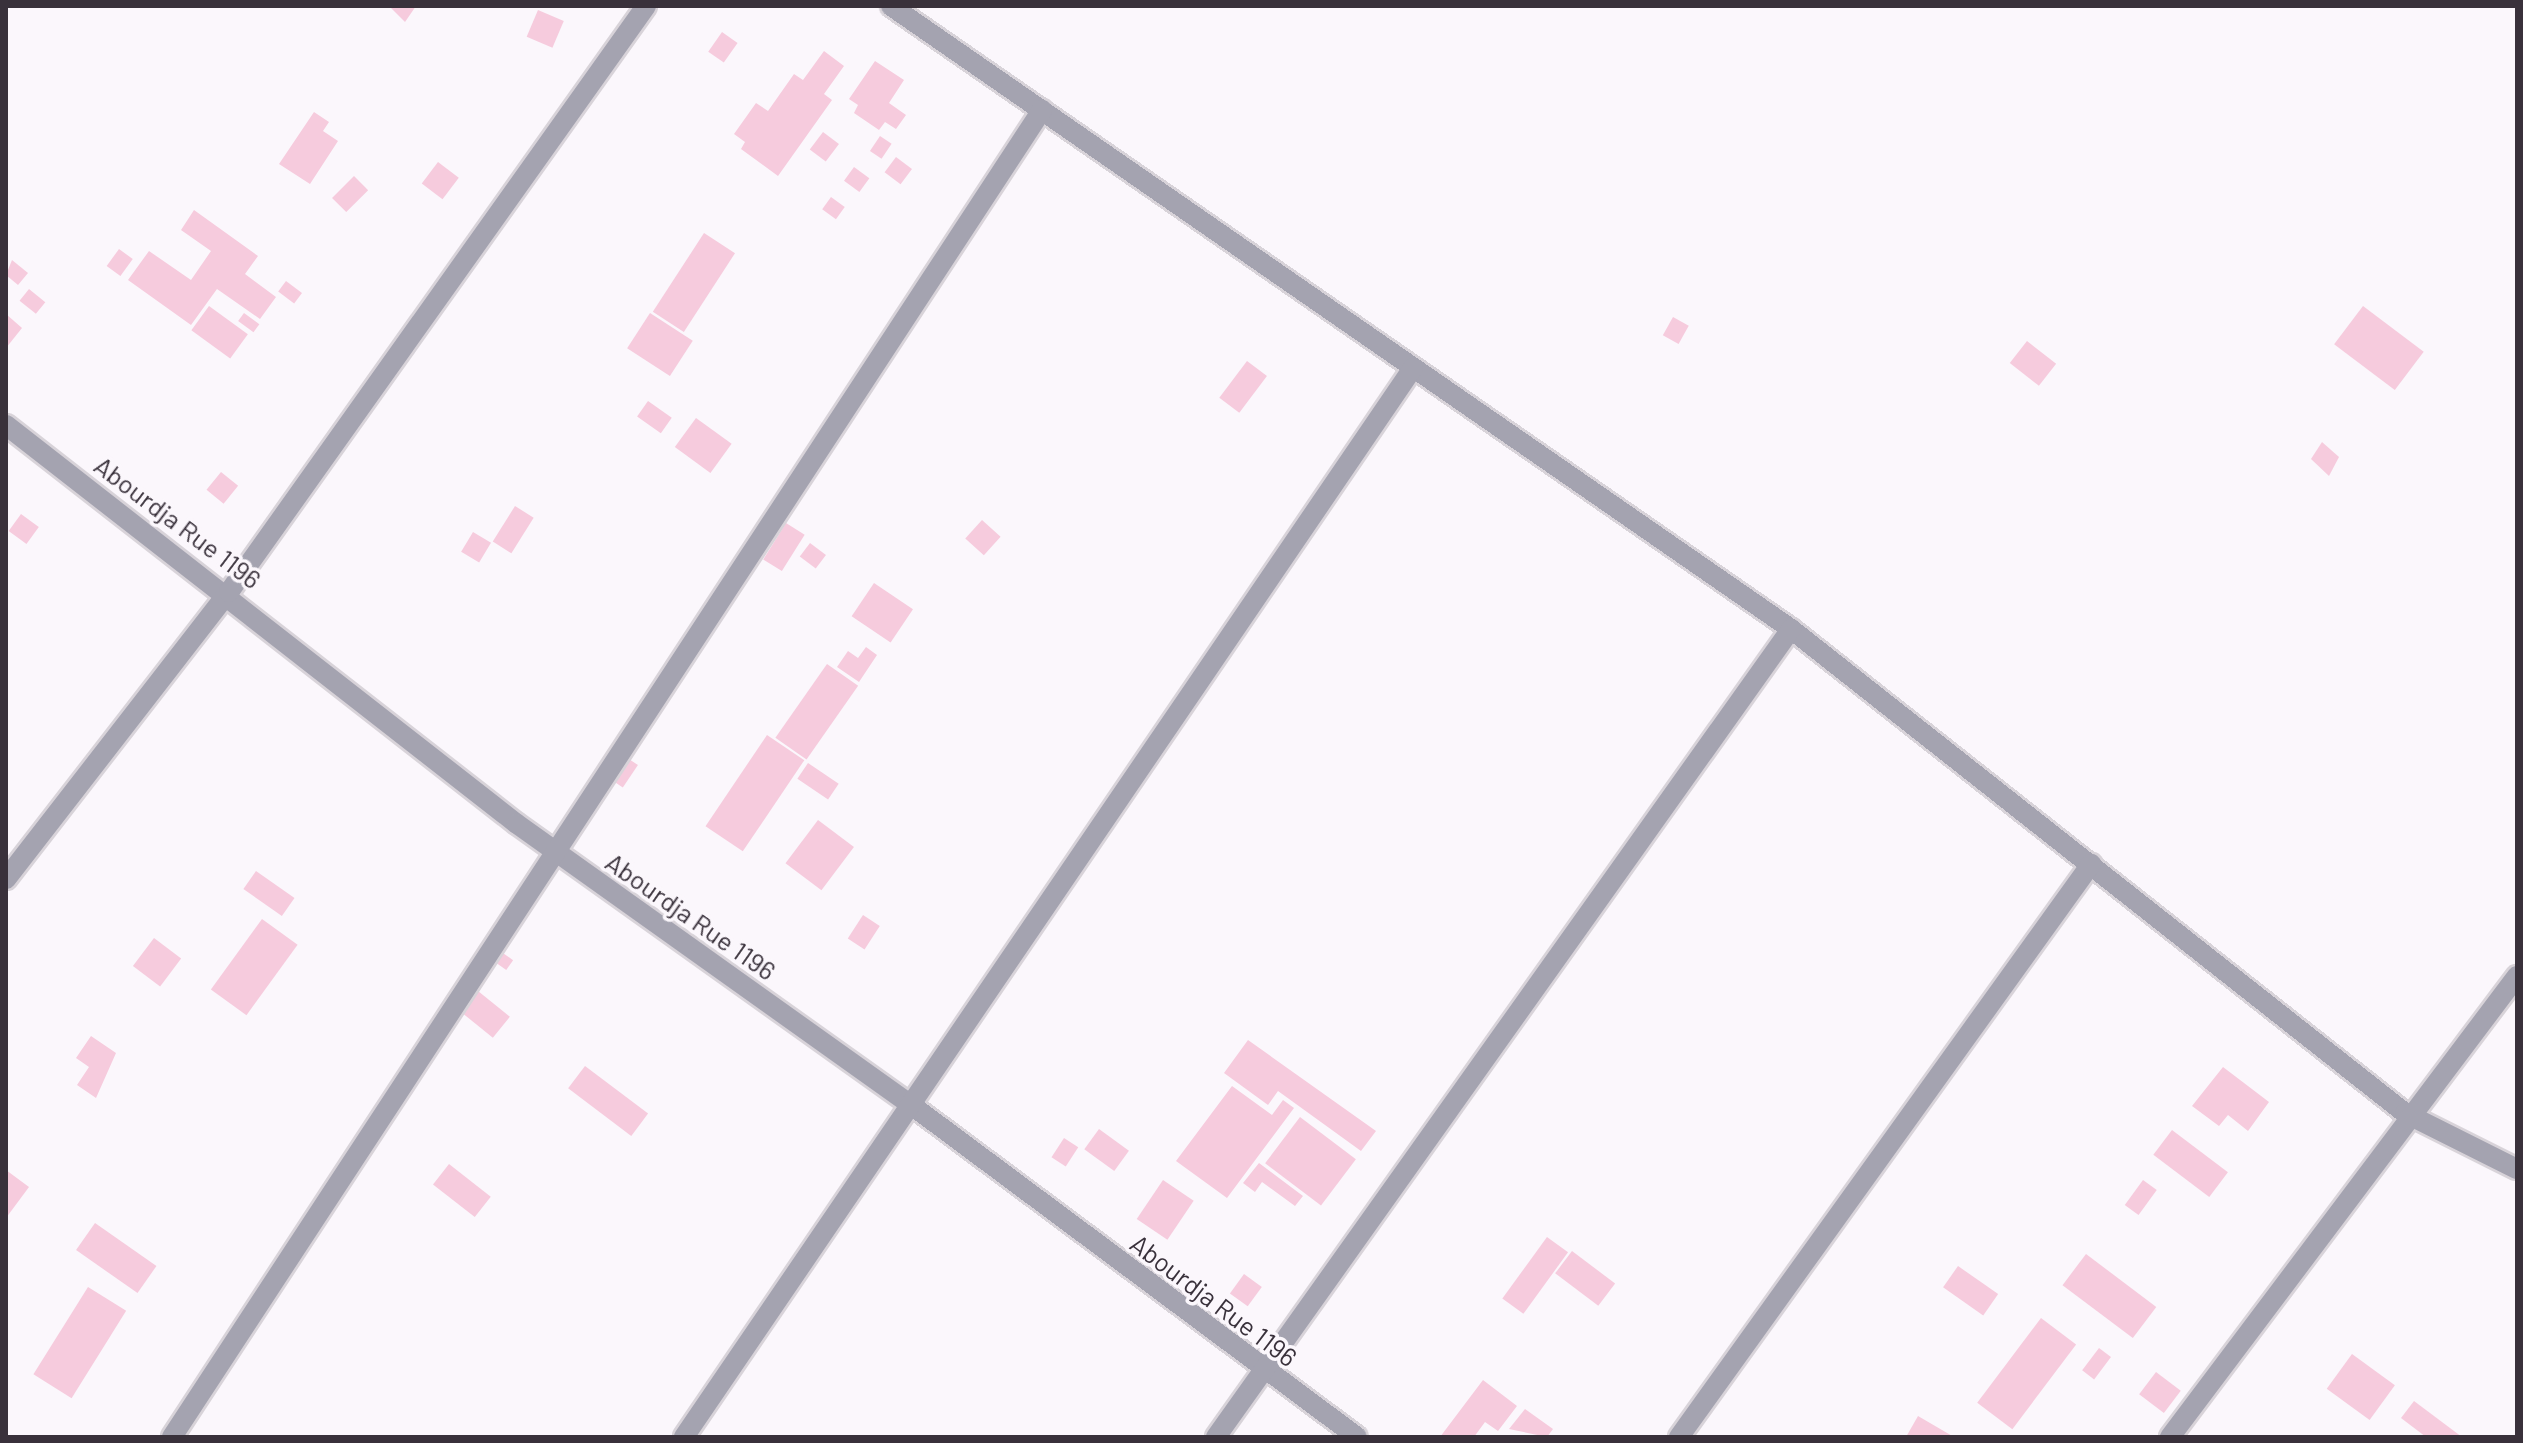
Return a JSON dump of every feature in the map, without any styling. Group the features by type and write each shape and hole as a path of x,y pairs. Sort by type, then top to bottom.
{"street":[{"path":"6,879 229,592 646,6"},
{"path":"891,6 1791,629 2412,1116 2517,1169"},
{"path":"172,1437 1042,110"},
{"path":"684,1437 914,1107 1413,368"},
{"name":"Abourdja Rue 1196","path":"6,425 229,592 556,852 914,1107 1357,1437"},
{"path":"1216,1437 1791,629"},
{"path":"1679,1437 2091,864"},
{"path":"2170,1437 2517,976"}],"building":[{"path":"389,6 416,6 405,22"},
{"path":"538,10 564,21 552,48 527,37"},
{"path":"722,32 738,43 724,63 708,52"},
{"path":"824,51 844,66 824,94 832,100 778,176 741,149 745,142 734,134 756,103 768,111 794,74 803,80"},
{"path":"875,61 904,80 889,103 906,115 896,129 885,122 879,130 854,113 858,105 849,99"},
{"path":"314,112 329,122 323,131 338,141 310,184 279,164"},
{"path":"823,132 839,144 826,162 810,150"},
{"path":"880,136 892,144 882,159 870,151"},
{"path":"896,157 912,169 901,184 885,172"},
{"path":"438,162 459,178 443,199 422,184"},
{"path":"854,167 869,178 859,192 844,181"},
{"path":"354,176 368,190 346,212 332,198"},
{"path":"831,197 845,207 836,219 822,209"},
{"path":"194,210 258,256 245,274 276,297 260,319 217,289 191,325 128,280 149,251 191,280 211,251 181,230"},
{"path":"704,233 735,253 684,332 653,312"},
{"path":"119,249 133,259 120,276 107,266"},
{"path":"12,260 28,273 18,285 6,275"},
{"path":"286,281 302,293 294,303 278,291"},
{"path":"29,289 45,302 36,314 20,301"},
{"path":"209,306 248,334 230,358 191,330"},
{"path":"2363,306 2424,352 2395,390 2334,344"},
{"path":"244,313 259,324 253,332 238,321"},
{"path":"650,313 693,341 670,376 627,348"},
{"path":"6,314 22,328 6,348"},
{"path":"1673,317 1689,326 1679,344 1663,335"},
{"path":"2027,341 2056,364 2039,386 2010,363"},
{"path":"1247,361 1267,376 1239,413 1219,398"},
{"path":"648,401 672,418 661,433 637,417"},
{"path":"696,418 732,444 710,473 675,447"},
{"path":"2322,442 2339,457 2329,476 2311,459"},
{"path":"221,472 238,486 224,504 207,490"},
{"path":"515,506 534,518 511,553 493,542"},
{"path":"21,514 39,527 26,544 9,531"},
{"path":"982,520 1001,537 984,555 965,539"},
{"path":"786,523 805,535 782,571 763,559"},
{"path":"473,532 491,543 479,563 461,552"},
{"path":"810,543 826,555 816,569 800,557"},
{"path":"874,583 913,609 891,642 852,616"},
{"path":"866,647 877,655 859,682 837,667 848,651 858,658"},
{"path":"827,664 858,686 807,760 775,738"},
{"path":"767,735 804,760 743,851 705,826"},
{"path":"623,755 638,765 623,787 608,777"},
{"path":"808,763 839,784 828,799 797,779"},
{"path":"818,820 854,847 821,890 786,863"},
{"path":"256,871 295,898 282,916 243,889"},
{"path":"863,915 880,926 865,949 848,938"},
{"path":"262,919 298,945 246,1015 211,989"},
{"path":"154,938 181,958 160,986 133,966"},
{"path":"500,951 513,960 506,970 493,961"},
{"path":"478,991 510,1017 493,1038 461,1012"},
{"path":"91,1036 116,1053 96,1098 77,1085 89,1067 76,1058"},
{"path":"1248,1040 1376,1131 1361,1151 1278,1091 1268,1105 1224,1073"},
{"path":"585,1066 648,1114 631,1136 568,1088"},
{"path":"2223,1067 2269,1102 2248,1131 2228,1115 2219,1126 2192,1106"},
{"path":"1232,1086 1272,1115 1283,1100 1294,1108 1227,1198 1176,1161"},
{"path":"1300,1117 1356,1159 1321,1205 1265,1163"},
{"path":"1099,1129 1129,1151 1114,1171 1084,1149"},
{"path":"2172,1130 2228,1172 2209,1197 2153,1155"},
{"path":"1064,1138 1078,1147 1066,1167 1051,1157"},
{"path":"1259,1163 1303,1196 1295,1206 1262,1182 1255,1192 1243,1183"},
{"path":"449,1164 491,1197 475,1217 433,1184"},
{"path":"6,1170 29,1187 6,1218"},
{"path":"1163,1180 1194,1201 1167,1240 1137,1219"},
{"path":"2143,1180 2157,1190 2139,1215 2125,1205"},
{"path":"95,1223 156,1266 138,1293 76,1250"},
{"path":"1547,1237 1568,1252 1523,1314 1502,1298"},
{"path":"1572,1251 1615,1283 1598,1306 1555,1273"},
{"path":"2086,1254 2156,1307 2133,1338 2063,1285"},
{"path":"1958,1266 1998,1294 1983,1315 1943,1287"},
{"path":"1244,1274 1262,1287 1248,1306 1230,1293"},
{"path":"88,1287 126,1311 72,1398 33,1374"},
{"path":"2041,1318 2076,1344 2012,1429 1977,1403"},
{"path":"2099,1348 2111,1357 2094,1379 2082,1370"},
{"path":"2352,1354 2395,1385 2370,1420 2327,1389"},
{"path":"2156,1372 2181,1391 2164,1413 2139,1394"},
{"path":"1483,1380 1517,1406 1498,1431 1485,1422 1474,1437 1440,1437"},
{"path":"2414,1401 2462,1437 2426,1437 2401,1418"},
{"path":"1525,1409 1553,1429 1547,1437 1509,1429"},
{"path":"1918,1416 1954,1437 1906,1437"}]}
